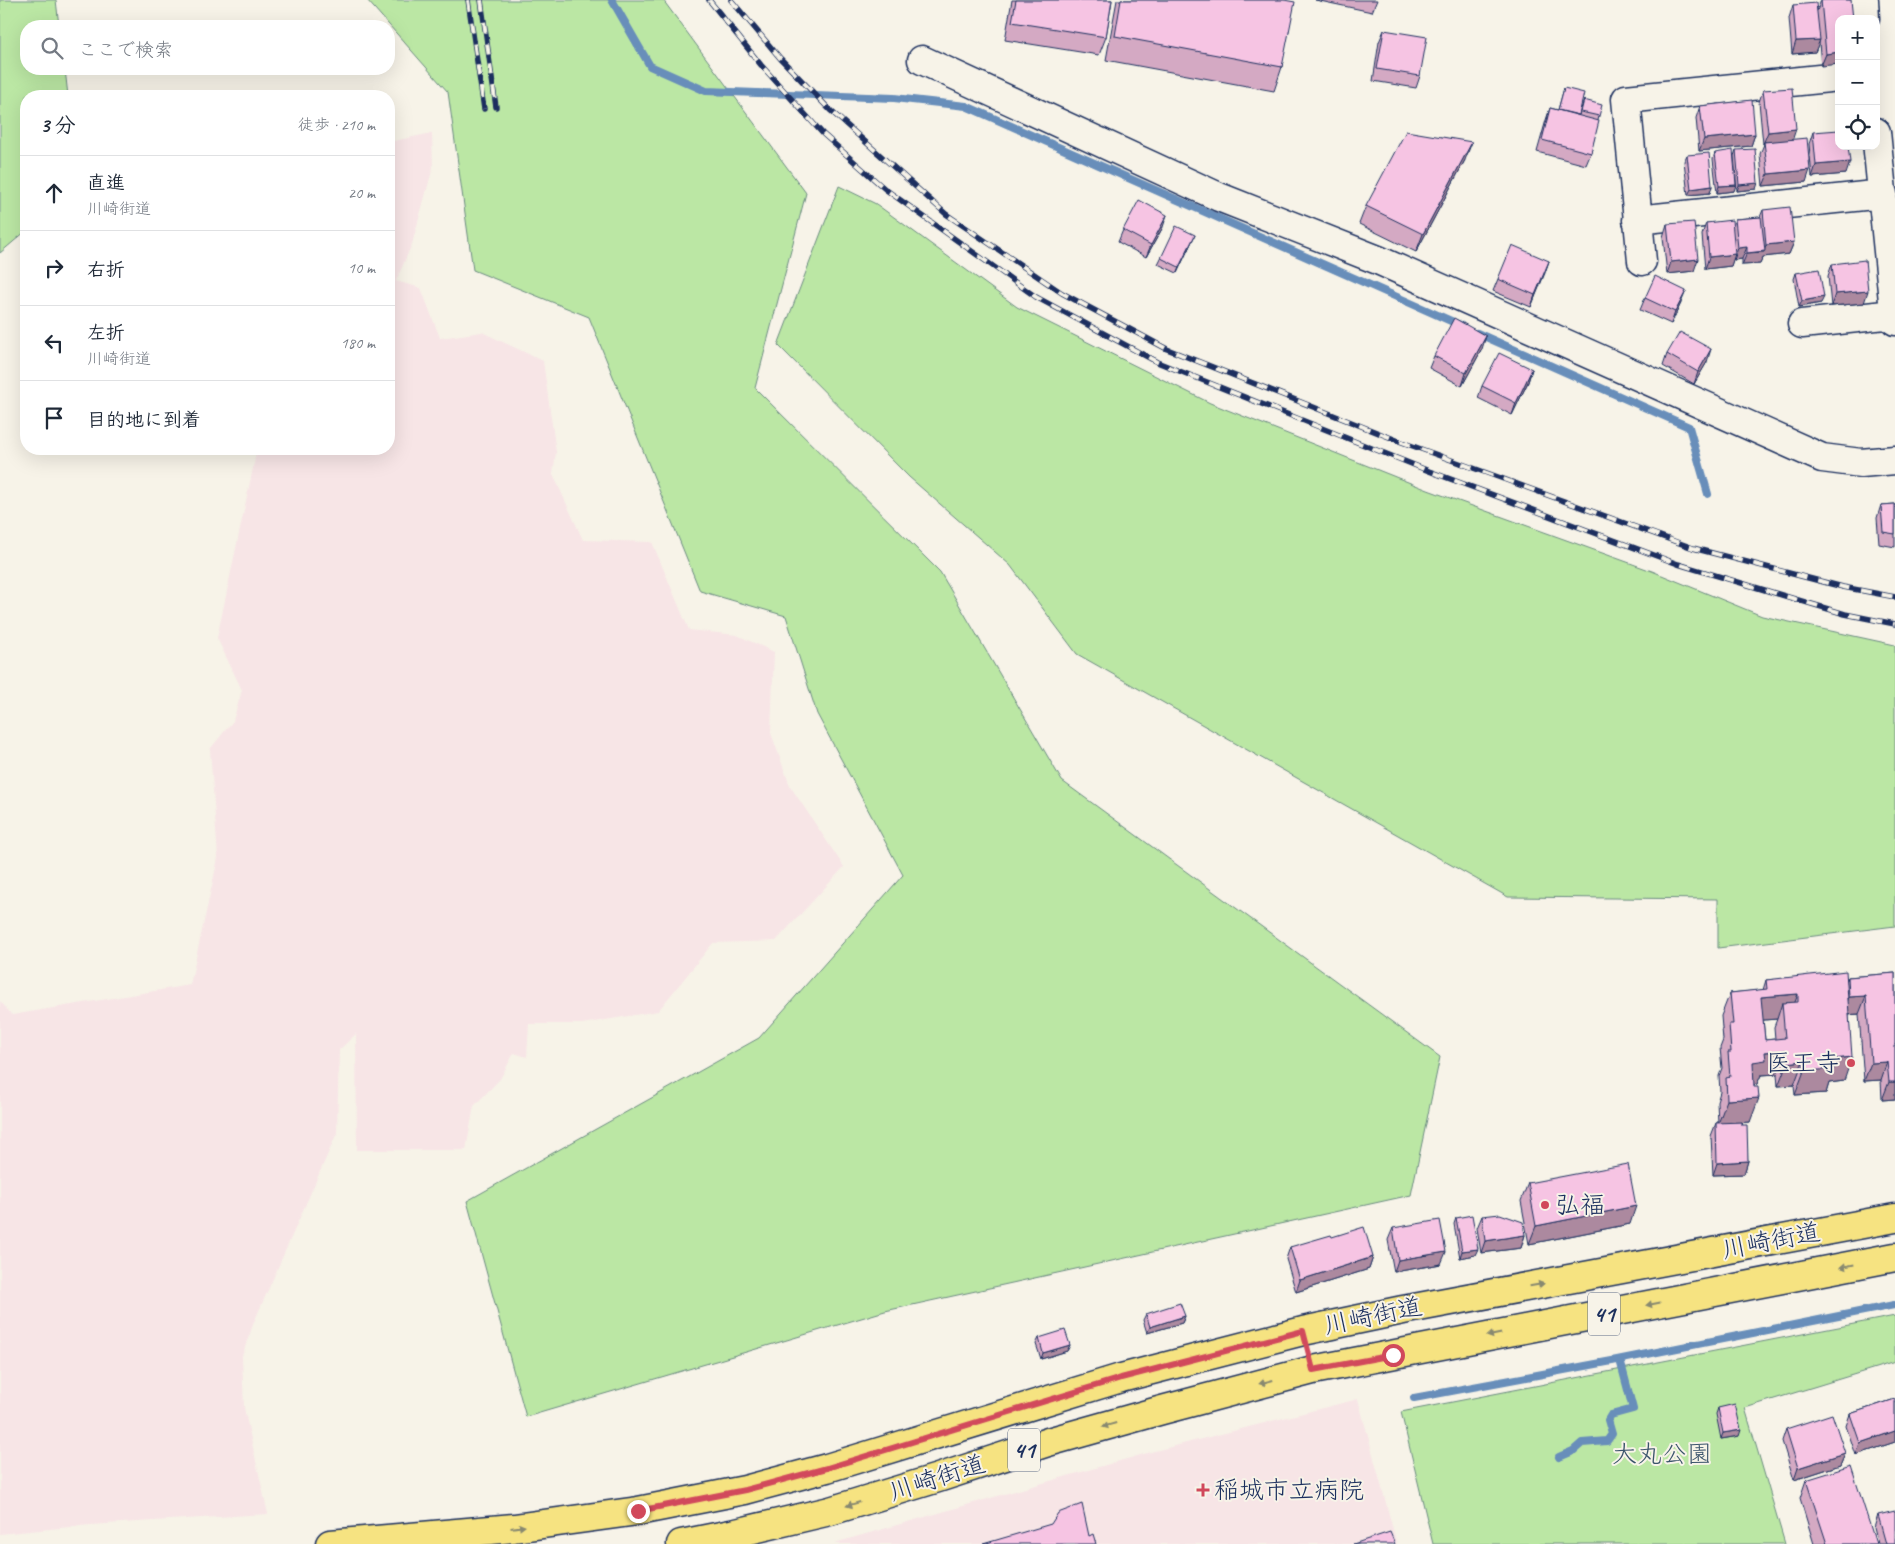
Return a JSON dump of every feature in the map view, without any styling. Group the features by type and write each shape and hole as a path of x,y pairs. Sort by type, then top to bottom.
{"main road":[{"name":"川崎街道","path":"330,1544 514,1528 638,1511 745,1490 844,1463 1121,1378 1303,1331 1403,1310 1895,1218"},
{"name":"川崎街道","path":"681,1544 830,1511 1048,1442 1313,1370 1895,1257"},
{"path":"1681,1258 1688,1297"},
{"path":"1303,1331 1313,1370"}],"street":[{"path":"1864,0 1865,15"},
{"path":"922,60 1219,197 1378,260 1822,458 1861,463 1895,460"},
{"path":"1642,261 1626,98 1835,77"},
{"path":"1802,324 1895,317 1878,150"},
{"path":"1637,220 1882,194"}],"shaded area":[{"path":"432,133 433,167 412,244 396,281 421,288 440,338 482,332 543,361 556,452 553,474 583,540 652,542 689,630 737,635 774,652 771,733 790,786 844,867 776,941 713,943 658,1011 582,1024 529,1024 527,1057 514,1053 500,1079 474,1106 466,1150 357,1150 356,1034 339,1050 337,1133 254,1322 242,1356 244,1408 268,1514 90,1525 0,1534 0,1001 12,1015 190,985 218,858 210,749 233,721 242,690 217,638 256,455 395,455 395,141"},
{"name":"稲城市立病院","path":"1358,1399 1397,1544 831,1544 1151,1452"}],"green space":[{"path":"0,0 56,0 58,20 20,20 20,75 66,75 67,90 20,90 20,236 0,253"},
{"path":"367,0 663,0 806,193 755,388 940,572 1062,781 1440,1057 1411,1195 885,1311 526,1417 467,1201 759,1038 903,875 817,714 786,616 700,591 589,317 473,270 448,92 395,32 395,20 385,20"},
{"path":"839,186 876,204 1017,307 1210,403 1428,490 1652,571 1762,616 1895,645 1895,926 1718,948 1718,899 1508,897 1077,654 1010,565 909,477 778,345"},
{"name":"大丸公園","path":"1895,1316 1895,1362 1745,1408 1785,1544 1433,1544 1401,1412"}],"building":[{"path":"1016,0 1112,0 1106,37 1012,22"},
{"path":"1121,0 1284,0 1295,2 1282,67 1115,36"},
{"path":"1821,0 1851,0 1853,15 1835,15 1835,53 1826,54"},
{"path":"1816,3 1820,40 1796,41 1793,5"},
{"path":"1384,30 1427,37 1420,76 1377,69"},
{"path":"1564,88 1584,93 1579,115 1558,110"},
{"path":"1792,88 1796,129 1768,132 1763,90"},
{"path":"1584,100 1602,105 1599,116 1581,112"},
{"path":"1752,100 1755,134 1704,139 1700,106"},
{"path":"1550,108 1599,121 1591,153 1542,140"},
{"path":"1835,130 1835,150 1848,150 1850,162 1816,165 1813,132"},
{"path":"1406,131 1472,142 1423,234 1366,206"},
{"path":"1807,138 1810,170 1768,174 1764,142"},
{"path":"1755,149 1758,183 1739,185 1736,150"},
{"path":"1733,150 1736,185 1719,186 1715,153"},
{"path":"1709,153 1712,186 1691,189 1687,155"},
{"path":"1139,200 1167,215 1151,245 1123,230"},
{"path":"1790,207 1794,242 1766,245 1763,210"},
{"path":"1761,217 1765,251 1747,253 1747,247 1738,248 1735,219"},
{"path":"1732,220 1735,254 1709,257 1706,223"},
{"path":"1694,222 1698,259 1671,262 1667,224"},
{"path":"1176,226 1195,235 1179,267 1161,258"},
{"path":"1512,245 1549,261 1535,295 1498,279"},
{"path":"1865,260 1868,291 1835,294 1832,264"},
{"path":"1819,269 1824,297 1802,301 1796,273"},
{"path":"1655,276 1686,291 1675,312 1645,298"},
{"path":"1454,318 1486,336 1466,373 1434,356"},
{"path":"1680,332 1711,349 1698,372 1667,354"},
{"path":"1499,353 1532,369 1516,403 1482,386"},
{"path":"1895,504 1895,534 1883,532 1881,505"},
{"path":"1846,971 1852,1057 1834,1059 1834,1069 1804,1071 1803,1061 1787,1063 1786,1050 1765,1052 1766,1060 1753,1062 1754,1087 1758,1087 1759,1098 1727,1100 1726,1078 1730,1077 1728,1052 1731,1052 1729,1024 1733,1024 1730,993 1767,989 1766,980","holes":["1798,994 1798,1002 1782,1003 1785,1038 1765,1040 1761,997"]},
{"path":"1895,973 1895,1082 1889,1082 1887,1062 1871,1063 1866,996 1849,997 1848,977"},
{"path":"1742,1122 1742,1125 1747,1125 1748,1161 1717,1163 1716,1123"},
{"path":"1628,1164 1636,1206 1536,1226 1528,1183"},
{"path":"1500,1214 1523,1222 1525,1235 1485,1241 1482,1216"},
{"path":"1472,1215 1478,1249 1462,1251 1456,1218"},
{"path":"1440,1220 1446,1252 1398,1260 1393,1228"},
{"path":"1364,1227 1373,1257 1300,1280 1290,1247"},
{"path":"1180,1303 1185,1316 1150,1327 1146,1314"},
{"path":"1065,1330 1070,1345 1043,1353 1039,1338"},
{"path":"1895,1399 1895,1431 1860,1443 1850,1414"},
{"path":"1735,1404 1741,1430 1723,1433 1718,1408"},
{"path":"1832,1414 1845,1453 1798,1468 1786,1429"},
{"path":"1851,1466 1876,1544 1827,1544 1806,1480"},
{"path":"1082,1504 1089,1536 1093,1534 1096,1544 983,1544 1051,1524 1058,1513"},
{"path":"1895,1511 1895,1544 1886,1544 1878,1515"},
{"path":"1390,1532 1395,1544 1353,1544"}],"waterway":[{"path":"612,0 650,66 706,91 894,98 966,106 1460,325"},
{"path":"1477,333 1689,427 1708,494"},
{"path":"1414,1398 1894,1305"},
{"path":"1559,1457 1573,1451 1582,1443 1607,1441 1612,1434 1608,1420 1611,1415 1633,1409 1620,1360"}],"railway":[{"path":"468,0 484,109"},
{"path":"481,0 496,107"},
{"path":"709,0 761,65 823,134 885,189 1036,297 1157,362 1429,471 1678,564 1845,614 1895,624"},
{"path":"731,0 780,58 831,111 946,214 1062,293 1167,349 1399,441 1693,548 1843,587 1895,597"}],"place":[{"name":"医王寺","path":"1851,1063"},
{"name":"弘福","path":"1545,1205"},
{"name":"稲城市立病院","path":"1203,1490"}],"route":[{"path":"638,1511 745,1490 827,1468 1121,1378 1303,1331 1313,1370 1393,1355"}]}
